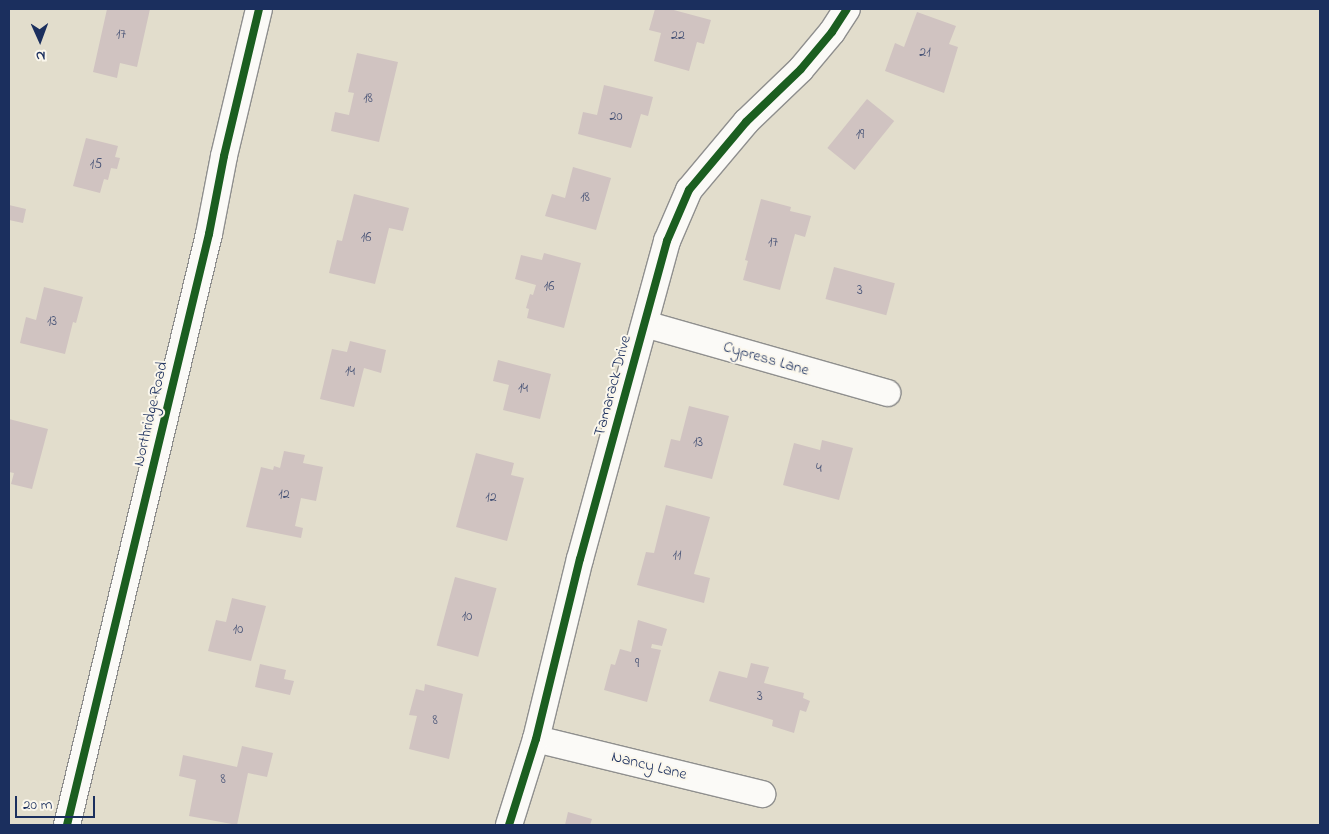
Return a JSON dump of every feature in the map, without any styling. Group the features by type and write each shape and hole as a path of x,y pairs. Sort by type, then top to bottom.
{"street":[{"name":"Northridge Road","path":"67,825 209,234 224,156 259,9"},
{"name":"Tamarack Drive","path":"509,825 536,739 580,559 667,241 688,190 746,122 801,69 832,32 847,9"},
{"name":"Cypress Lane","path":"644,324 887,393"},
{"name":"Nancy Lane","path":"536,739 762,794"}],"building":[{"path":"107,9 150,9 137,67 120,63 117,78 93,72"},
{"path":"655,9 670,9 711,20 704,44 697,42 689,71 654,61 661,33 649,30"},
{"path":"917,12 956,26 949,44 958,47 944,93 885,71 895,43 904,47"},
{"path":"357,53 398,62 379,142 331,131 335,112 349,115 354,93 348,92"},
{"path":"604,85 653,97 648,116 641,114 631,148 578,134 583,112 597,115"},
{"path":"867,99 894,121 855,170 827,148"},
{"path":"86,138 118,146 115,157 120,158 117,169 111,168 108,180 104,179 100,193 73,186"},
{"path":"573,167 611,178 596,230 545,216 552,194 565,198"},
{"path":"354,194 409,208 403,231 389,228 375,284 329,273 337,240 342,241"},
{"path":"761,199 791,207 790,211 811,216 805,237 795,234 780,290 743,280 748,261 745,260"},
{"path":"9,205 26,209 23,223 9,220"},
{"path":"544,253 581,263 564,328 527,318 529,309 526,308 530,294 533,295 536,285 515,279 521,255 542,260"},
{"path":"834,267 895,283 886,315 825,299"},
{"path":"44,287 83,297 76,323 73,322 65,354 20,343 26,317 36,320"},
{"path":"350,341 386,350 381,373 364,368 354,407 320,399 332,349 347,352"},
{"path":"498,360 551,374 540,419 503,410 509,385 493,381"},
{"path":"689,406 729,416 712,479 664,467 671,439 680,441"},
{"path":"9,419 48,429 32,489 11,484 14,473 9,472"},
{"path":"822,440 853,448 839,500 783,485 794,443 820,450"},
{"path":"284,451 305,455 303,463 323,467 316,501 301,498 295,526 303,528 301,538 246,527 261,467 273,470 274,466 280,468"},
{"path":"476,453 514,463 511,475 524,478 507,541 456,527"},
{"path":"666,505 710,517 694,574 710,578 704,603 637,585 646,552 654,553"},
{"path":"455,577 497,588 478,657 437,646"},
{"path":"232,598 266,606 251,661 208,651 216,620 226,622"},
{"path":"638,620 667,629 662,646 652,644 651,648 661,650 647,702 604,690 611,664 615,665 620,649 631,652"},
{"path":"751,663 769,667 764,683 804,693 803,698 810,701 806,712 800,710 794,733 772,726 773,720 709,701 719,671 747,678"},
{"path":"260,664 286,670 284,679 294,681 290,695 255,687"},
{"path":"425,684 463,694 449,759 409,749 417,716 409,715 416,689 424,691"},
{"path":"242,746 273,753 267,777 248,773 237,825 189,816 196,780 179,776 183,755 237,767"},
{"path":"568,812 592,819 590,825 565,825"}],"cycle path":[{"path":"67,825 209,234 224,156 259,9"},
{"path":"509,825 536,739 580,559 667,241 689,190 746,122 801,69 832,32 847,9"}]}
